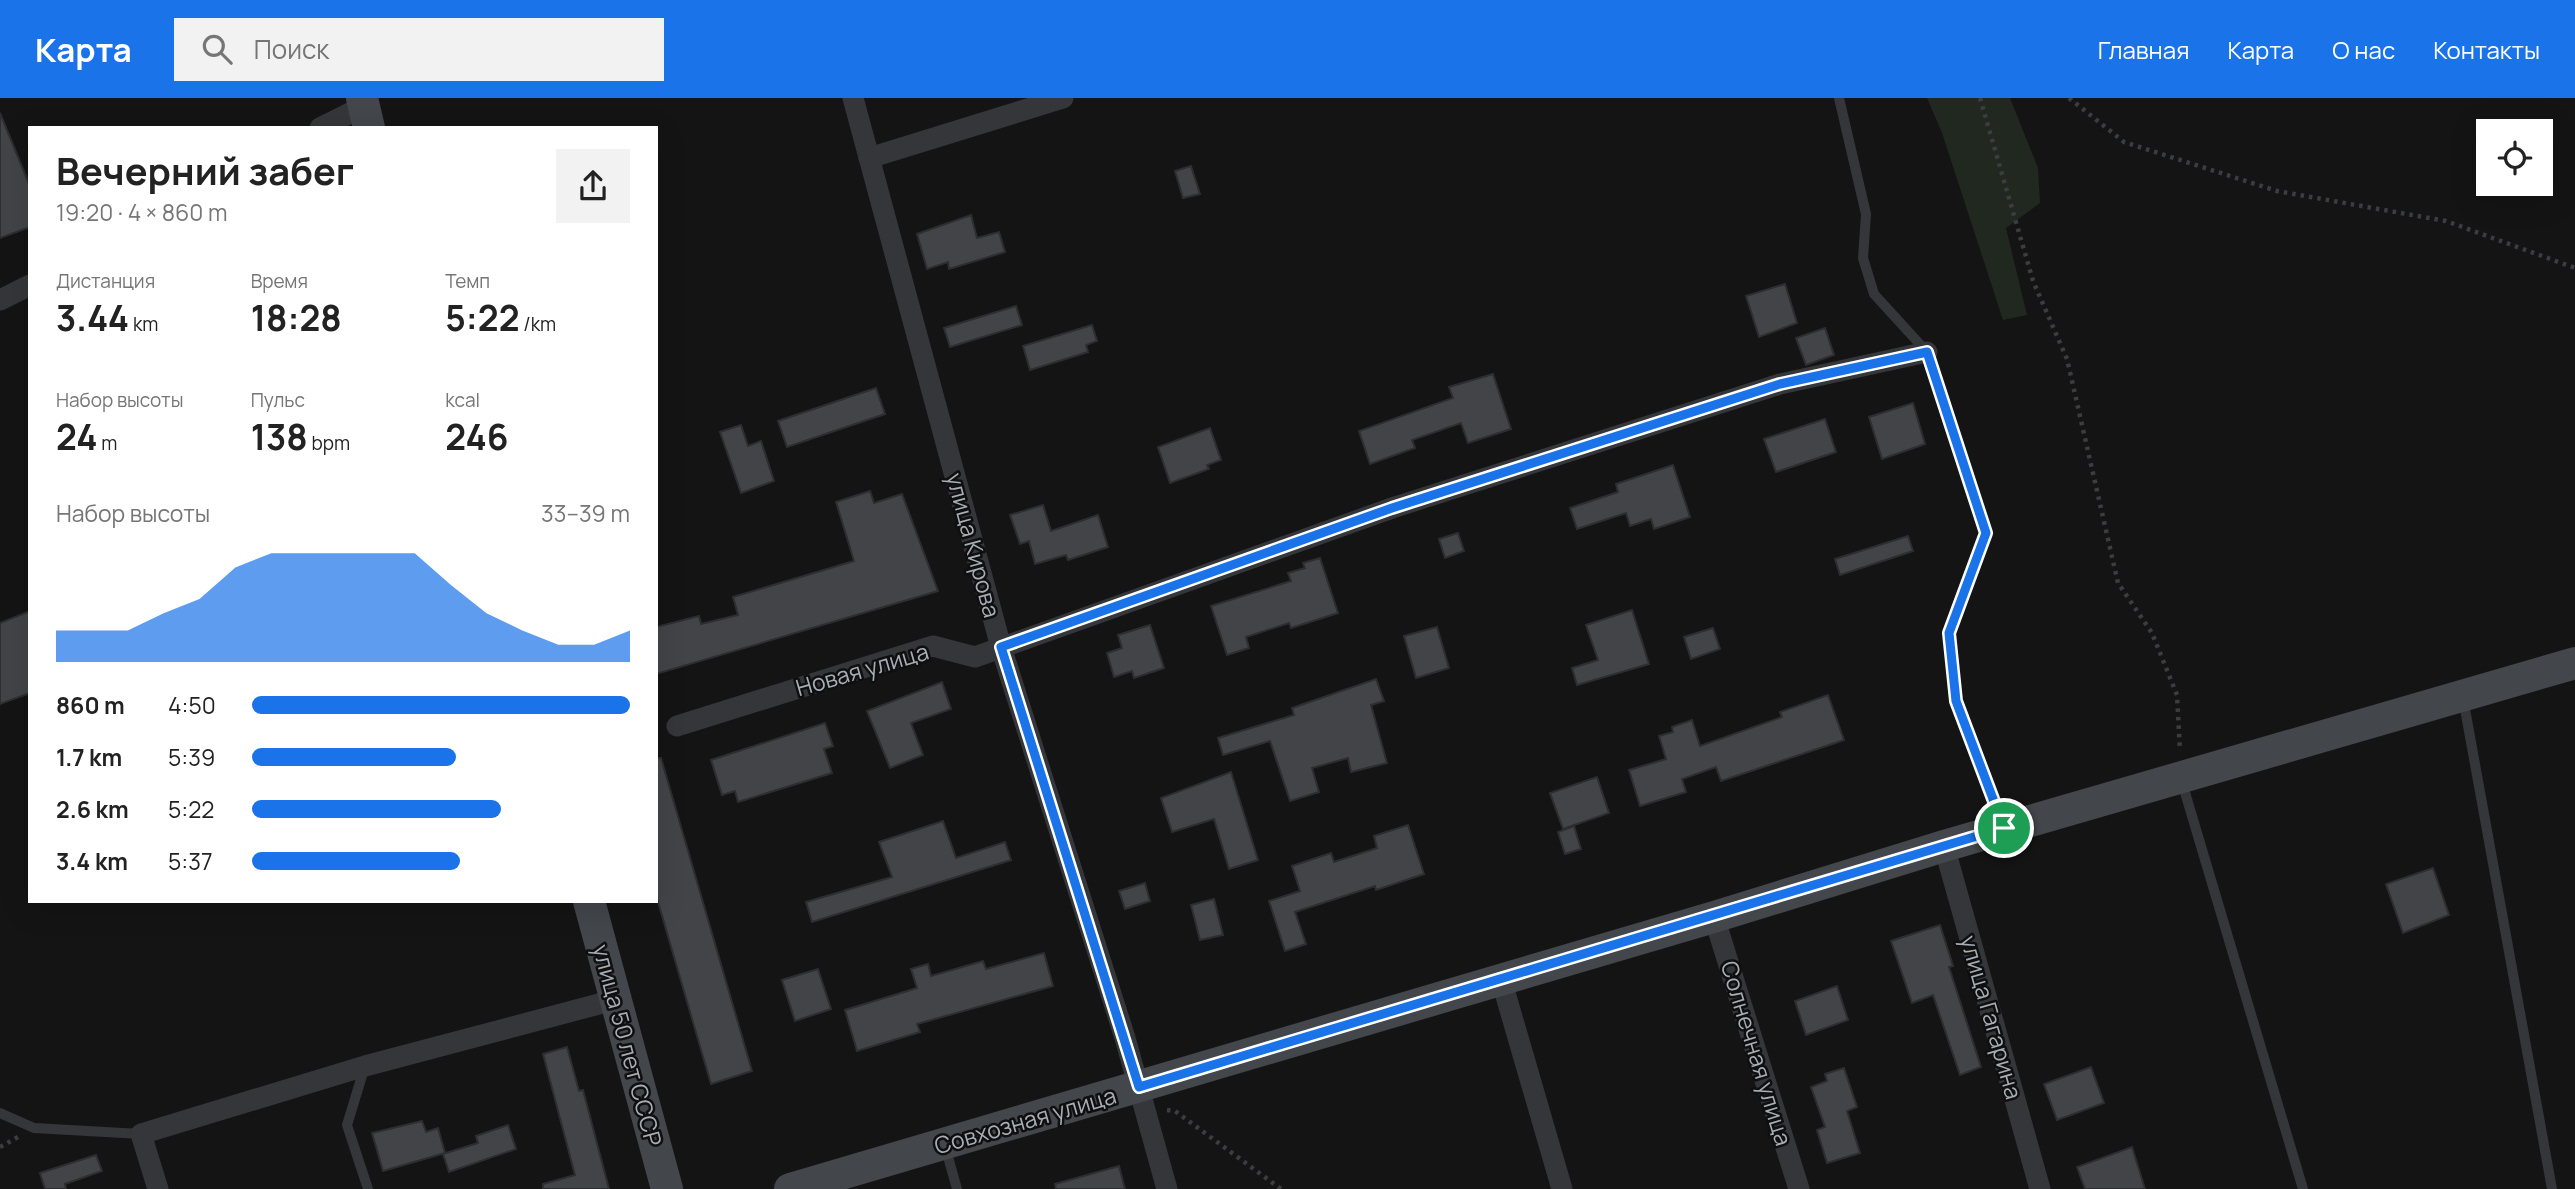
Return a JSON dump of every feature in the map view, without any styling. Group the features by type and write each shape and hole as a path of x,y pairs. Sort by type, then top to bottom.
{"main road":[{"name":"Совхозная улица","path":"790,1189 944,1143 1142,1098 1501,979 2004,828 2575,663"},
{"name":"улица 50 лет СССР","path":"590,903 667,1189"}],"street":[{"name":"улица Кирова","path":"853,98 1001,647 1142,1098 1167,1189"},
{"path":"869,158 1062,98"},
{"path":"326,126 360,115"},
{"path":"0,300 28,286"},
{"name":"Новая улица","path":"677,726 933,646 975,657 1392,508 1767,388 1927,352"},
{"name":"улица Гагарина","path":"1944,846 2040,1189"},
{"name":"Солнечная улица","path":"1714,917 1799,1189"},
{"path":"1501,979 1562,1189"},
{"path":"158,1189 141,1134 365,1066 614,999"}],"lane":[{"path":"1839,98 1866,214 1863,258 1874,294 1927,352 1986,533 1949,633 1956,701 2004,828"},
{"path":"2463,695 2552,1189"},
{"path":"2180,777 2303,1189"},
{"path":"365,1066 347,1125 368,1189"},
{"path":"0,1113 34,1128 141,1134"},
{"path":"944,1143 957,1189"}],"path":[{"path":"1980,98 2033,281 2067,359 2118,583 2152,633 2177,695 2180,777"},
{"path":"2069,98 2124,142 2277,191 2446,221 2575,268"},
{"path":"1142,1098 1175,1111 1280,1189"}],"shaded area":[{"path":"1927,98 2010,98 2038,168 2040,203 2006,228 2027,315 2003,320 1942,133"}],"building":[{"path":"0,113 28,181 28,228 0,238"},
{"path":"1191,166 1200,194 1183,198 1175,171"},
{"path":"971,215 977,238 999,232 1005,252 949,269 948,262 927,269 917,234"},
{"path":"1785,284 1797,323 1759,337 1746,296"},
{"path":"1016,306 1022,325 950,347 944,328"},
{"path":"1092,325 1097,341 1086,345 1088,352 1030,370 1023,346"},
{"path":"1825,328 1834,355 1806,365 1796,338"},
{"path":"1493,374 1511,429 1468,443 1461,423 1412,440 1415,448 1370,464 1359,431 1453,398 1449,387"},
{"path":"876,388 885,414 787,447 778,421"},
{"path":"1913,403 1925,444 1882,459 1869,417"},
{"path":"1825,419 1836,452 1776,472 1764,439"},
{"path":"741,425 748,446 761,441 774,481 741,493 720,432"},
{"path":"1210,428 1221,460 1207,465 1209,469 1170,483 1158,447"},
{"path":"1673,465 1690,517 1654,529 1651,519 1630,526 1626,513 1577,529 1570,508 1618,492 1616,484"},
{"path":"870,491 874,503 902,494 938,591 658,673 658,626 699,616 701,624 738,615 733,597 854,561 836,502"},
{"path":"1043,505 1051,531 1098,515 1108,547 1068,560 1066,555 1035,564 1029,541 1020,544 1010,515"},
{"path":"1458,533 1464,551 1445,558 1439,539"},
{"path":"1908,536 1913,551 1840,575 1835,559"},
{"path":"1320,558 1338,613 1291,628 1289,623 1246,637 1249,648 1227,655 1211,606 1291,581 1288,573 1305,568 1303,563"},
{"path":"1632,610 1649,664 1577,685 1572,668 1598,660 1586,625"},
{"path":"28,612 28,694 0,704 0,623"},
{"path":"1150,625 1164,668 1134,678 1132,671 1114,677 1107,653 1122,648 1118,635"},
{"path":"1437,627 1449,668 1416,678 1404,636"},
{"path":"1713,628 1720,649 1691,659 1684,637"},
{"path":"1376,679 1384,701 1371,705 1387,763 1351,772 1348,758 1312,768 1319,792 1290,801 1270,741 1223,755 1218,738 1294,715 1292,708"},
{"path":"942,682 951,709 911,723 923,755 890,768 867,711"},
{"path":"1828,695 1844,740 1721,781 1716,767 1682,779 1686,792 1640,806 1629,770 1666,759 1659,736 1673,732 1672,727 1692,720 1700,746 1782,717 1780,712"},
{"path":"825,723 833,746 824,749 832,773 738,802 735,791 722,795 711,760"},
{"path":"658,758 661,758 752,1071 711,1084 658,902"},
{"path":"1231,772 1258,860 1229,869 1214,819 1172,832 1161,798"},
{"path":"1597,777 1609,813 1563,829 1550,793"},
{"path":"943,821 956,858 1005,842 1011,860 812,922 806,902 892,877 879,842"},
{"path":"1408,825 1424,874 1376,890 1375,886 1295,912 1306,944 1285,951 1269,901 1300,891 1292,866 1331,853 1334,862 1377,848 1374,836"},
{"path":"1574,826 1581,849 1565,854 1558,832"},
{"path":"2433,868 2449,915 2403,933 2386,884"},
{"path":"1145,883 1150,901 1125,909 1119,891"},
{"path":"1214,899 1223,935 1200,940 1191,905"},
{"path":"1940,925 1953,966 1949,967 1981,1067 1960,1075 1933,995 1912,1003 1891,941"},
{"path":"1044,953 1053,986 917,1024 920,1032 857,1051 845,1010 917,988 911,969 928,964 931,976 983,961 986,969"},
{"path":"818,969 831,1009 795,1021 782,980"},
{"path":"1837,986 1848,1020 1806,1035 1795,1001"},
{"path":"567,1047 579,1091 583,1090 609,1189 543,1189 543,1184 575,1175 543,1054"},
{"path":"2091,1067 2104,1103 2057,1120 2044,1084"},
{"path":"1844,1068 1857,1107 1847,1111 1860,1153 1827,1163 1817,1130 1825,1127 1811,1087 1827,1081 1825,1074"},
{"path":"422,1121 426,1132 438,1128 445,1153 383,1171 372,1133"},
{"path":"508,1125 516,1149 449,1172 443,1154 478,1143 476,1136"},
{"path":"2132,1147 2145,1189 2085,1189 2077,1167"},
{"path":"96,1155 102,1171 65,1184 66,1189 45,1189 40,1173"},
{"path":"1119,1166 1125,1189 1056,1189 1055,1184"}],"route":[{"path":"1927,352 1986,533 1949,633 1956,701 2004,828 1139,1087 1001,647 1392,508 1780,384 1927,352"}]}
